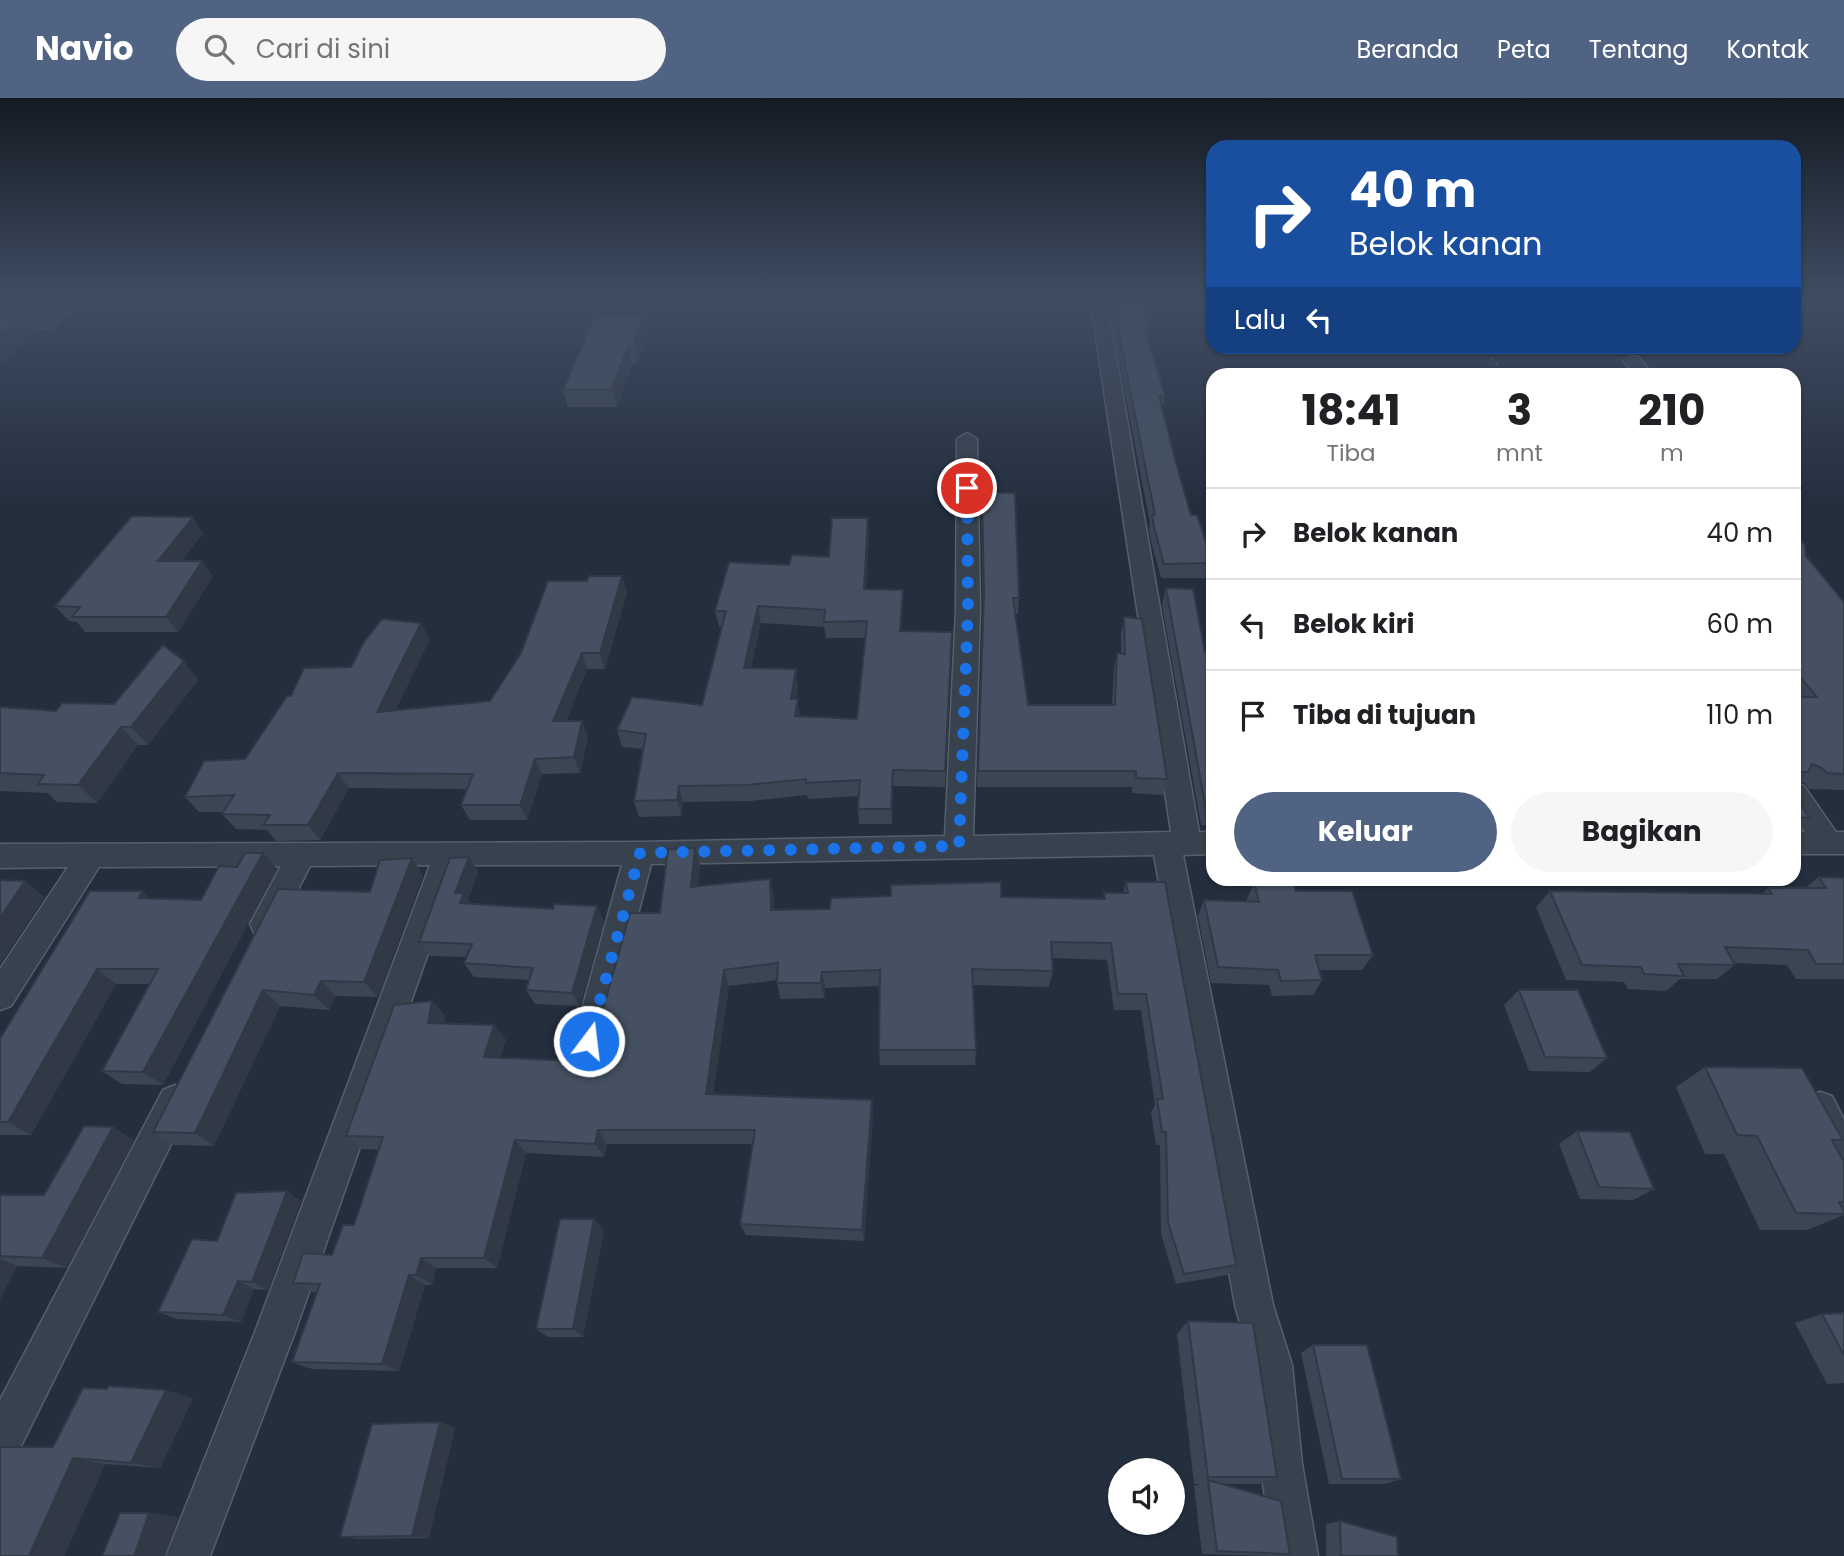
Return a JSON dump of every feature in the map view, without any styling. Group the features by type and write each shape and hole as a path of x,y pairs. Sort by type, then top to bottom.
{"street":[{"path":"1109,367 1189,844 1254,1305 1272,1365 1281,1464 1296,1556"},
{"path":"959,846 968,609 967,439"},
{"path":"1801,801 1836,843"},
{"path":"1801,843 1836,843"},
{"path":"0,856 448,855 1189,844"},
{"path":"589,1041 640,853"},
{"path":"250,954 300,855"},
{"path":"188,1556 275,1332 448,855"},
{"path":"0,996 91,856"},
{"path":"0,1443 187,1077"},
{"path":"1807,1082 1844,1156"}],"building":[{"path":"573,367 620,367 612,390 563,390"},
{"path":"1126,367 1157,367 1165,395 1159,396 1175,459 1191,515 1197,515 1206,542 1206,563 1164,564 1154,527 1152,515 1155,515"},
{"path":"982,492 1015,493 1019,598 1013,598 1028,705 1115,705 1117,653 1125,654 1124,617 1142,619 1167,779 1136,778 1136,771 978,771 984,593"},
{"path":"132,516 193,517 158,561 202,561 166,617 72,617 80,607 55,606"},
{"path":"832,518 868,518 864,589 903,590 900,631 952,632 945,771 893,770 891,809 858,809 860,780 806,783 806,779 747,785 679,786 677,800 634,801 646,734 617,730 632,697 702,705 726,611 715,611 729,562 789,565 792,555 829,557","holes":["758,606 825,610 824,622 867,621 857,719 795,716 798,699 791,699 796,669 744,668"]},
{"path":"1801,540 1805,545 1806,556 1844,602 1844,774 1827,773 1812,764 1808,772 1801,772 1801,697 1817,697 1801,678"},
{"path":"589,576 622,576 600,653 582,653 553,721 582,721 574,757 535,759 520,805 461,805 473,774 338,773 308,825 263,825 270,815 222,814 234,795 185,797 204,761 245,759 287,696 291,696 304,668 351,667 364,642 382,619 421,623 377,712 490,701 521,653 548,581 587,581"},
{"path":"1166,588 1193,589 1206,652 1206,810"},
{"path":"163,645 184,661 131,727 121,727 78,785 38,784 44,775 0,773 0,707 56,711 62,703 114,704"},
{"path":"1801,804 1809,818 1801,817"},
{"path":"695,848 691,887 770,879 771,910 830,909 831,898 891,896 891,885 1001,882 1001,897 1105,899 1104,893 1128,893 1126,882 1165,882 1236,1265 1184,1274 1168,1222 1166,1132 1162,1132 1157,1099 1163,1099 1146,994 1118,994 1111,943 1051,942 1053,971 972,969 976,1050 879,1050 880,970 822,972 821,983 777,983 778,963 724,970 706,1094 872,1100 862,1230 740,1224 755,1130 598,1130 595,1144 515,1140 484,1258 421,1258 416,1275 409,1275 382,1364 292,1362 320,1284 293,1283 303,1253 332,1255 343,1225 354,1225 383,1137 346,1136 394,1005 432,1001 428,1023 494,1025 484,1057 572,1061 577,1043 595,1038 630,913 660,913 668,849"},
{"path":"245,853 263,853 143,1072 102,1071 158,969 97,969 8,1122 0,1122 0,1037 90,891 142,891 139,898 201,900 219,866 237,867"},
{"path":"469,857 455,893 464,893 460,903 553,909 554,904 597,906 572,993 526,990 533,968 464,963 472,944 419,942 450,858"},
{"path":"412,858 364,982 321,981 314,995 263,990 195,1133 153,1132 278,889 370,892 380,860"},
{"path":"1819,877 1844,878 1844,964 1816,964 1808,950 1725,947 1735,965 1678,964 1684,976 1644,974 1641,967 1582,965 1550,891 1772,894 1768,888 1826,888"},
{"path":"0,880 25,881 0,918"},
{"path":"1255,886 1294,886 1296,891 1352,891 1373,955 1315,955 1322,980 1281,981 1278,970 1218,967 1204,900 1259,902"},
{"path":"1519,990 1578,990 1607,1058 1545,1057"},
{"path":"1705,1067 1802,1068 1843,1140 1832,1140 1844,1162 1844,1202 1839,1202 1844,1214 1796,1213 1757,1136 1737,1135"},
{"path":"84,1126 113,1127 42,1258 0,1256 0,1195 44,1195"},
{"path":"1577,1131 1630,1132 1654,1189 1599,1187"},
{"path":"287,1191 252,1282 238,1281 223,1315 158,1312 192,1239 217,1241 236,1193"},
{"path":"560,1219 594,1219 573,1329 536,1329"},
{"path":"1844,1313 1844,1355 1822,1314"},
{"path":"1188,1321 1253,1323 1277,1477 1208,1477"},
{"path":"1313,1345 1367,1345 1401,1479 1342,1479"},
{"path":"108,1386 166,1390 131,1463 73,1458 29,1556 0,1556 0,1447 53,1447 83,1388 107,1389"},
{"path":"440,1422 412,1536 340,1537 372,1424"},
{"path":"1208,1480 1281,1501 1290,1554 1217,1551"},
{"path":"120,1513 149,1513 134,1556 102,1556"},
{"path":"1340,1521 1397,1537 1398,1556 1341,1556"}],"route":[{"path":"589,1041 640,853 959,846 968,609 967,488"}]}
